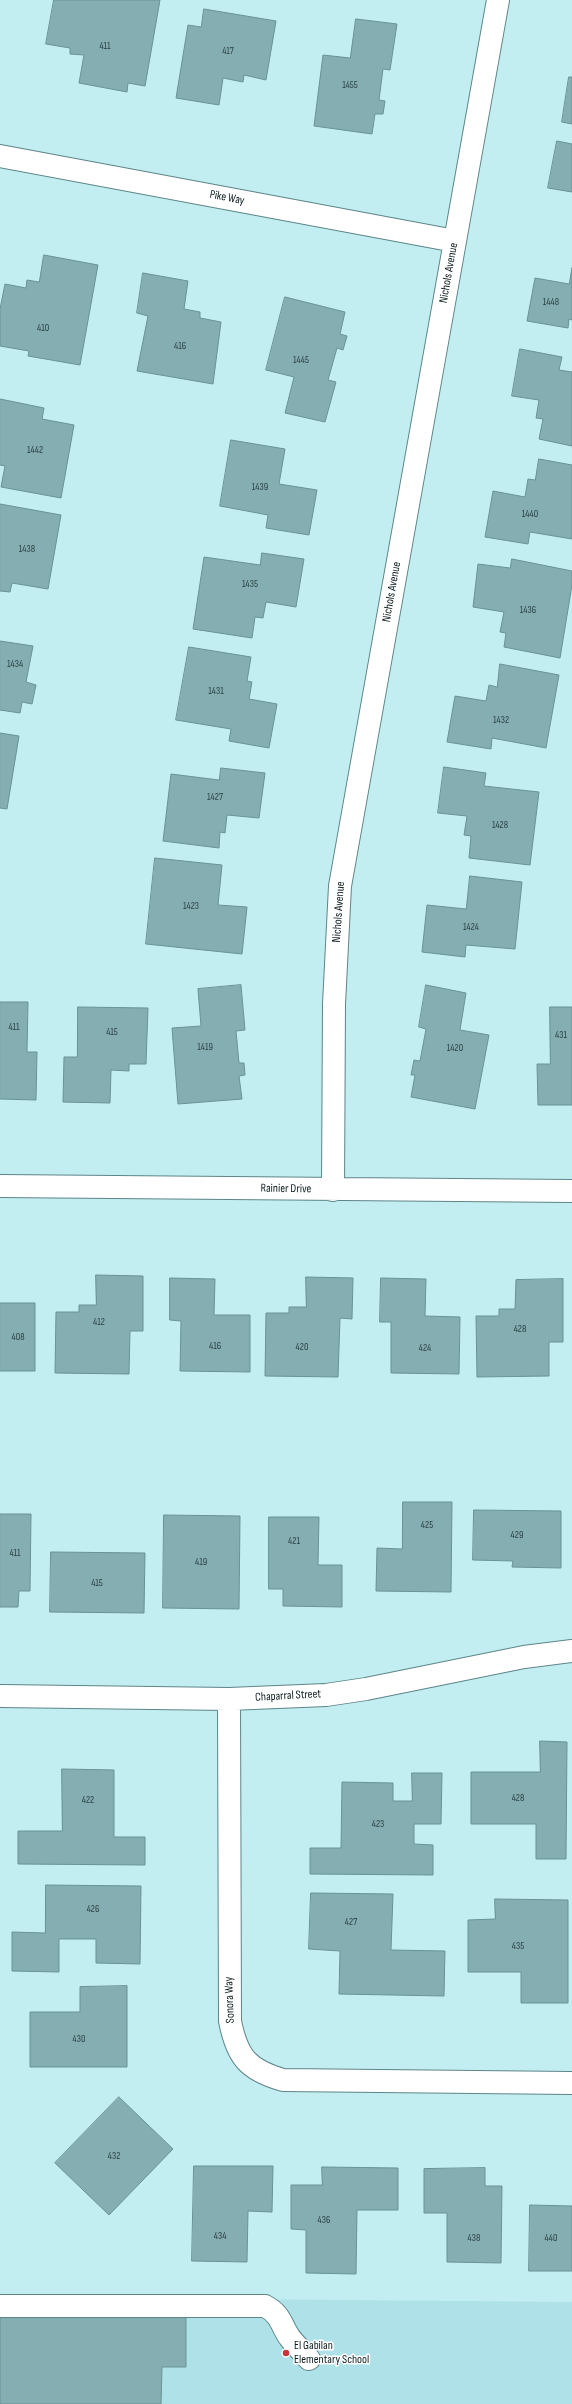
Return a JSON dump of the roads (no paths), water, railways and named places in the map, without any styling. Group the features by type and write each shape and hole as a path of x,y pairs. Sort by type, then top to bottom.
{"street":[{"name":"Nichols Avenue","path":"332,1190 334,1004 340,886 498,0"},
{"name":"Pike Way","path":"0,156 455,241"},
{"name":"Rainier Drive","path":"0,1186 572,1192"},
{"name":"Chaparral Street","path":"0,1696 229,1699 287,1697 352,1691 524,1657 572,1651"},
{"name":"Sonora Way","path":"229,1699 230,2021 233,2039 240,2054 251,2067 265,2076 283,2080 572,2083"},
{"path":"0,2306 265,2306 273,2310 285,2327 288,2336 309,2359"}],"place":[{"name":"El Gabilan Elementary School","path":"286,2353"}]}
